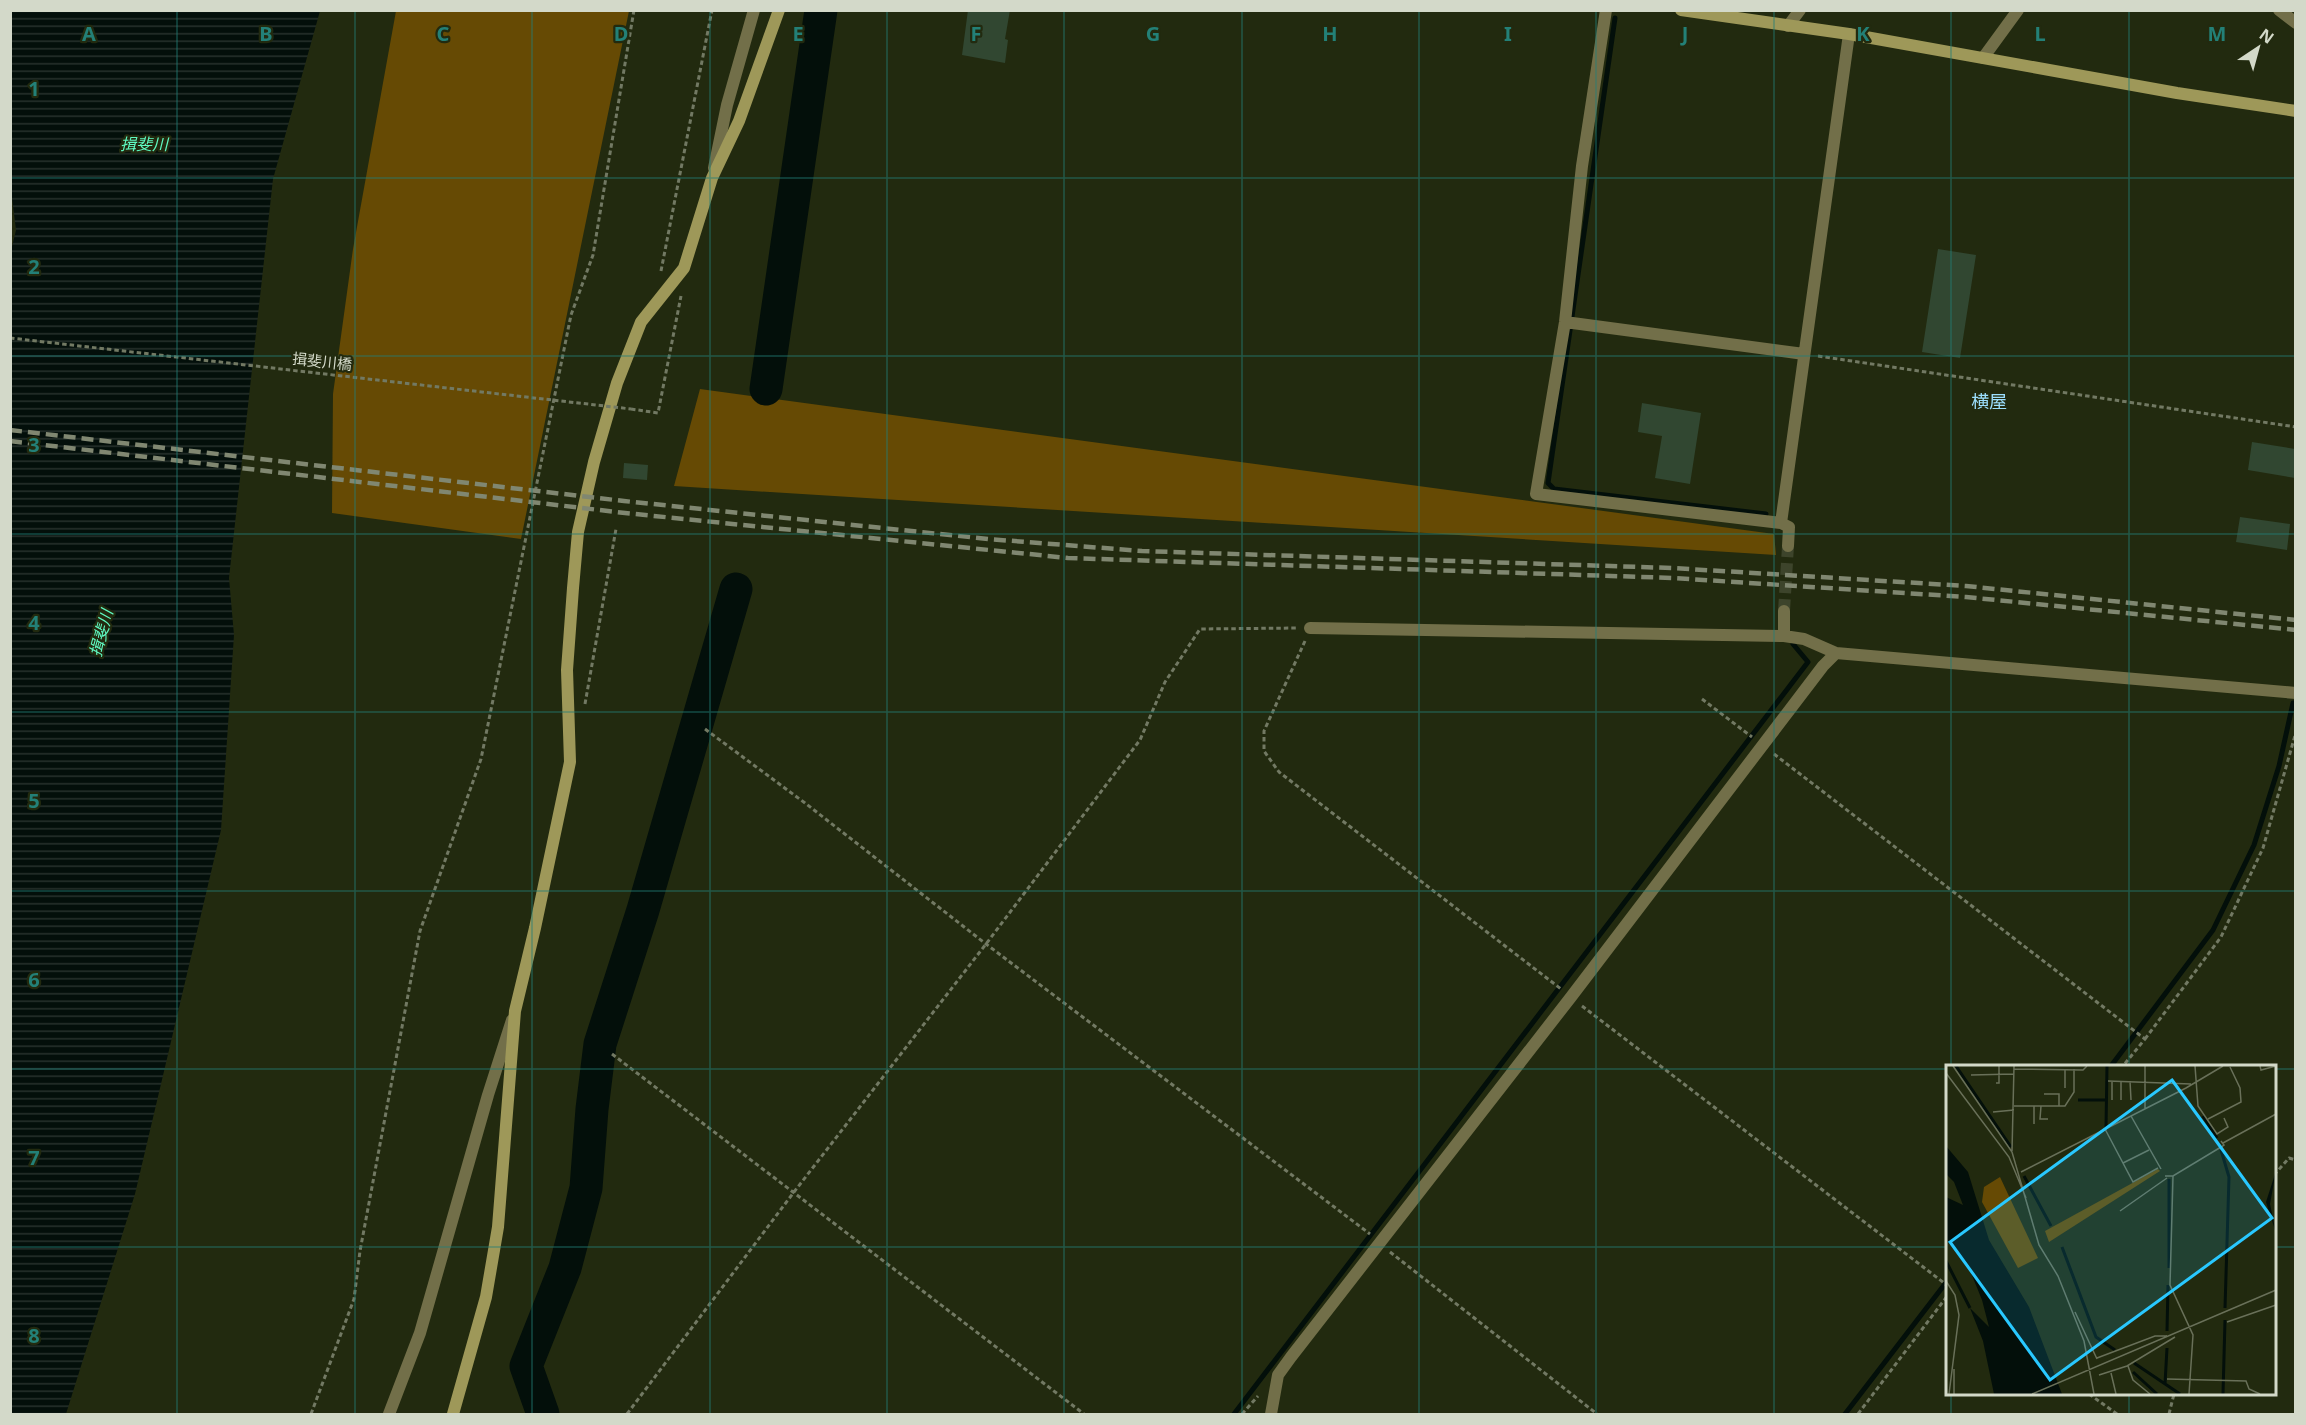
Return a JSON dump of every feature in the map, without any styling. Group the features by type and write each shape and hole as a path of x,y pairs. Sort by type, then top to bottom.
{"street":[{"path":"389,1414 420,1333 488,1095 515,1011 535,928 570,762 567,670 578,532 594,462 617,383 641,322 684,268 712,178 727,105 754,10"},
{"path":"712,178 739,121 779,10"},
{"path":"1606,10 1582,166 1565,322 1536,494 1781,523 1789,527 1788,546"},
{"path":"1681,10 1849,34 2176,93 2295,111"},
{"path":"1788,26 1800,10"},
{"path":"1983,58 2019,10"},
{"path":"2279,10 2295,23"},
{"path":"1781,523 1849,34"},
{"path":"1565,322 1804,354"},
{"path":"1784,611 1784,636"},
{"path":"1310,628 1784,636 1804,639 1836,653 2295,693"},
{"path":"1270,1414 1278,1375 1378,1243 1571,997 1823,666 1836,653"},
{"path":"453,1414 486,1297 498,1227 515,1011"}],"path":[{"path":"311,1414 354,1299 362,1240 420,931 481,759 571,315 592,255 634,10"},
{"path":"655,302 712,10"},
{"name":"揖斐川橋","path":"10,338 658,413 679,311 684,268"},
{"path":"1804,354 2295,428"},
{"path":"584,708 616,529"},
{"path":"627,1414 1140,740 1165,682 1200,629 1310,628 1264,731 1264,751 1280,772 1946,1285"},
{"path":"1702,699 2145,1039"},
{"path":"705,729 1371,1235 1378,1243 1597,1414"},
{"path":"2124,1065 2221,937 2263,848 2295,732"},
{"path":"612,1054 1084,1414"},
{"path":"2276,1173 2289,1158 2295,1160"},
{"path":"1858,1414 1946,1296"},
{"path":"2090,1395 2117,1414"},
{"path":"2169,1414 2174,1395"}],"shaded area":[{"path":"396,11 629,11 521,539 332,513 333,394 353,249"},
{"path":"700,389 1774,534 1776,555 674,486"}],"water":[{"name":"揖斐川","path":"10,11 320,11 273,179 229,578 234,635 221,830 135,1194 66,1414 10,1414 10,255 16,230 10,182"}],"building":[{"path":"968,10 1010,10 1005,39 1008,40 1005,63 962,55"},
{"path":"1938,249 1976,255 1960,358 1922,352"},
{"path":"1642,403 1701,413 1690,484 1655,478 1662,436 1638,432"},
{"path":"2252,442 2295,449 2295,478 2248,470"},
{"path":"624,463 648,465 647,480 623,478"},
{"path":"2240,517 2290,524 2287,550 2236,542"}],"waterway":[{"path":"766,389 821,10"},
{"path":"1615,18 1548,483 1554,489 1766,514"},
{"path":"543,1414 526,1366 565,1268 586,1188 600,1044 643,910 736,589"},
{"path":"1234,1414 1808,662 1793,644"},
{"path":"2112,1065 2213,930 2254,845 2279,766 2293,703"},
{"path":"1845,1414 1946,1283"}],"tunnel":[{"path":"1784,611 1788,546"}],"railway":[{"path":"10,430 624,501 988,539 1142,551 1672,568 1966,586 2296,620"},
{"path":"10,441 625,513 1068,558 1673,578 1966,597 2296,630"}],"district":[{"name":"横屋","path":"1989,402"}]}
